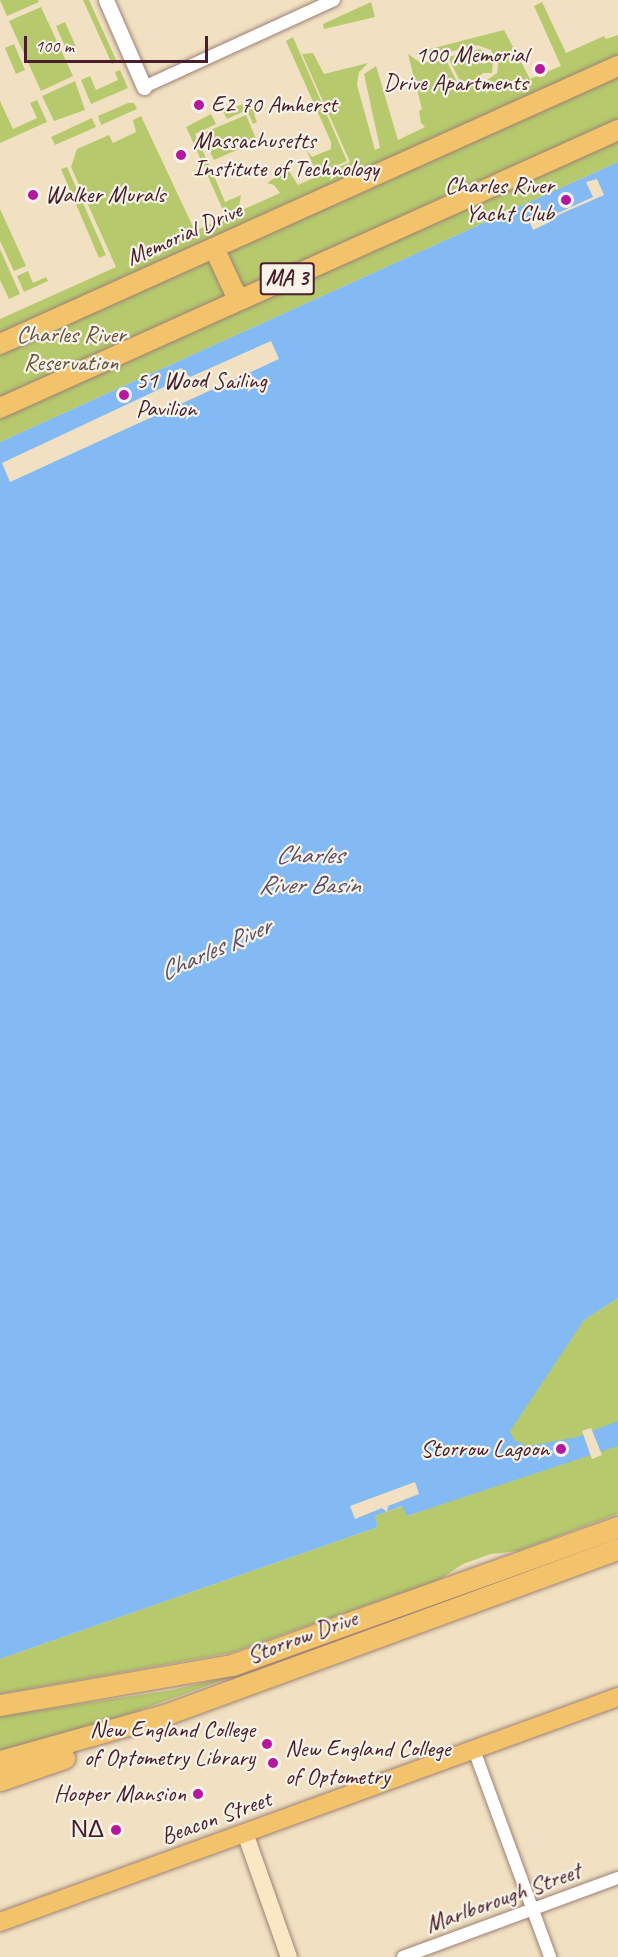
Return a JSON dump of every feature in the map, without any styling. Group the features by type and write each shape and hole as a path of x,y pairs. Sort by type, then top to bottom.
{"highway":[{"name":"Memorial Drive","path":"0,344 618,66"},
{"name":"MA 3","path":"0,408 618,130"},
{"path":"214,248 234,291 242,298"},
{"name":"Storrow Drive","path":"0,1705 188,1676 253,1659 618,1527"},
{"name":"Storrow Drive","path":"0,1761 183,1708 618,1549"},
{"path":"0,1718 51,1697"},
{"path":"0,1780 128,1735 183,1708"}],"main road":[{"name":"Beacon Street","path":"0,1922 618,1697"},
{"path":"245,1833 289,1957"}],"street":[{"path":"106,0 144,87 334,0"},
{"path":"474,1750 550,1957"},
{"name":"Marlborough Street","path":"403,1957 618,1878"}],"green space":[{"path":"0,0 38,0 39,2 7,16"},
{"path":"83,0 89,0 117,62 112,64"},
{"path":"371,2 375,17 324,29 323,24"},
{"name":"Charles River Reservation","path":"542,2 566,53 604,36 606,39 618,35 618,162 0,442 0,319 116,267 71,167 77,149 109,135 113,143 136,132 133,120 141,116 195,231 226,217 207,174 212,171 225,202 241,195 238,212 280,193 274,185 267,183 279,175 289,171 298,185 350,162 302,54 313,53 324,74 368,63 359,72 357,85 375,150 380,148 364,74 376,66 398,140 425,127 421,123 419,111 422,109 408,54 421,63 446,60 457,82 477,87 497,73 498,65 491,50 477,45 425,58 418,52 504,30 530,79 561,66 534,6"},
{"path":"41,7 73,76 41,91 9,21"},
{"path":"65,22 76,47 67,51 56,26"},
{"path":"293,37 347,161 317,174 306,149 312,157 331,149 331,142 286,41"},
{"path":"14,44 25,70 16,74 5,48"},
{"path":"480,49 493,61 492,73 483,73 471,84 459,79 448,57"},
{"path":"120,70 128,88 91,104 81,80 90,76 96,90 118,80 115,72"},
{"path":"75,81 85,110 54,121 42,96"},
{"path":"258,99 263,111 254,114 257,122 253,124 247,110 227,119 223,111"},
{"path":"37,100 47,122 0,143 0,101 13,129 37,118 30,103"},
{"path":"128,103 134,103 137,109 101,125 98,116"},
{"path":"211,114 216,124 195,134 211,169 206,171 186,127"},
{"path":"246,115 257,141 214,160 201,134"},
{"path":"92,118 96,127 55,145 51,137"},
{"path":"67,167 106,255 99,258 61,169"},
{"path":"0,209 26,266 14,271 0,241"},
{"path":"0,249 20,294 9,299 0,280"},
{"path":"28,271 33,283 46,277 48,281 24,292 17,276"},
{"path":"618,1298 618,1514 518,1551 491,1554 463,1564 439,1580 230,1653 0,1694 0,1659 378,1527 375,1516 403,1506 407,1516 462,1497 584,1320"},
{"path":"240,1674 68,1736 0,1753 0,1716 172,1690"}],"water":[{"name":"Charles River Basin","path":"618,162 618,1298 584,1320 510,1431 514,1440 528,1446 577,1437 618,1421 618,1446 407,1516 402,1506 375,1516 378,1527 0,1659 0,442"}],"pier":[{"path":"597,179 604,195 549,219 550,222 533,230 529,220 546,213 549,217 593,197 586,182"},
{"path":"271,341 279,359 10,482 2,463 179,380 175,371 181,368 190,377"},
{"path":"591,1428 602,1455 592,1459 582,1431"},
{"path":"415,1482 419,1494 388,1506 387,1512 382,1508 355,1519 350,1506"}],"place":[{"name":"100 Memorial Drive Apartments","path":"540,69"},
{"name":"E2 70 Amherst","path":"199,105"},
{"name":"Massachusetts Institute of Technology","path":"181,155"},
{"name":"Walker Murals","path":"33,195"},
{"name":"Charles River Yacht Club","path":"566,200"},
{"name":"51 Wood Sailing Pavilion","path":"124,395"},
{"name":"Storrow Lagoon","path":"561,1449"},
{"name":"New England College of Optometry Library","path":"267,1744"},
{"name":"New England College of Optometry","path":"273,1763"},
{"name":"Hooper Mansion","path":"198,1794"},
{"name":"ΝΔ","path":"116,1830"}],"water label":[{"name":"Charles River","path":"215,949"}]}
